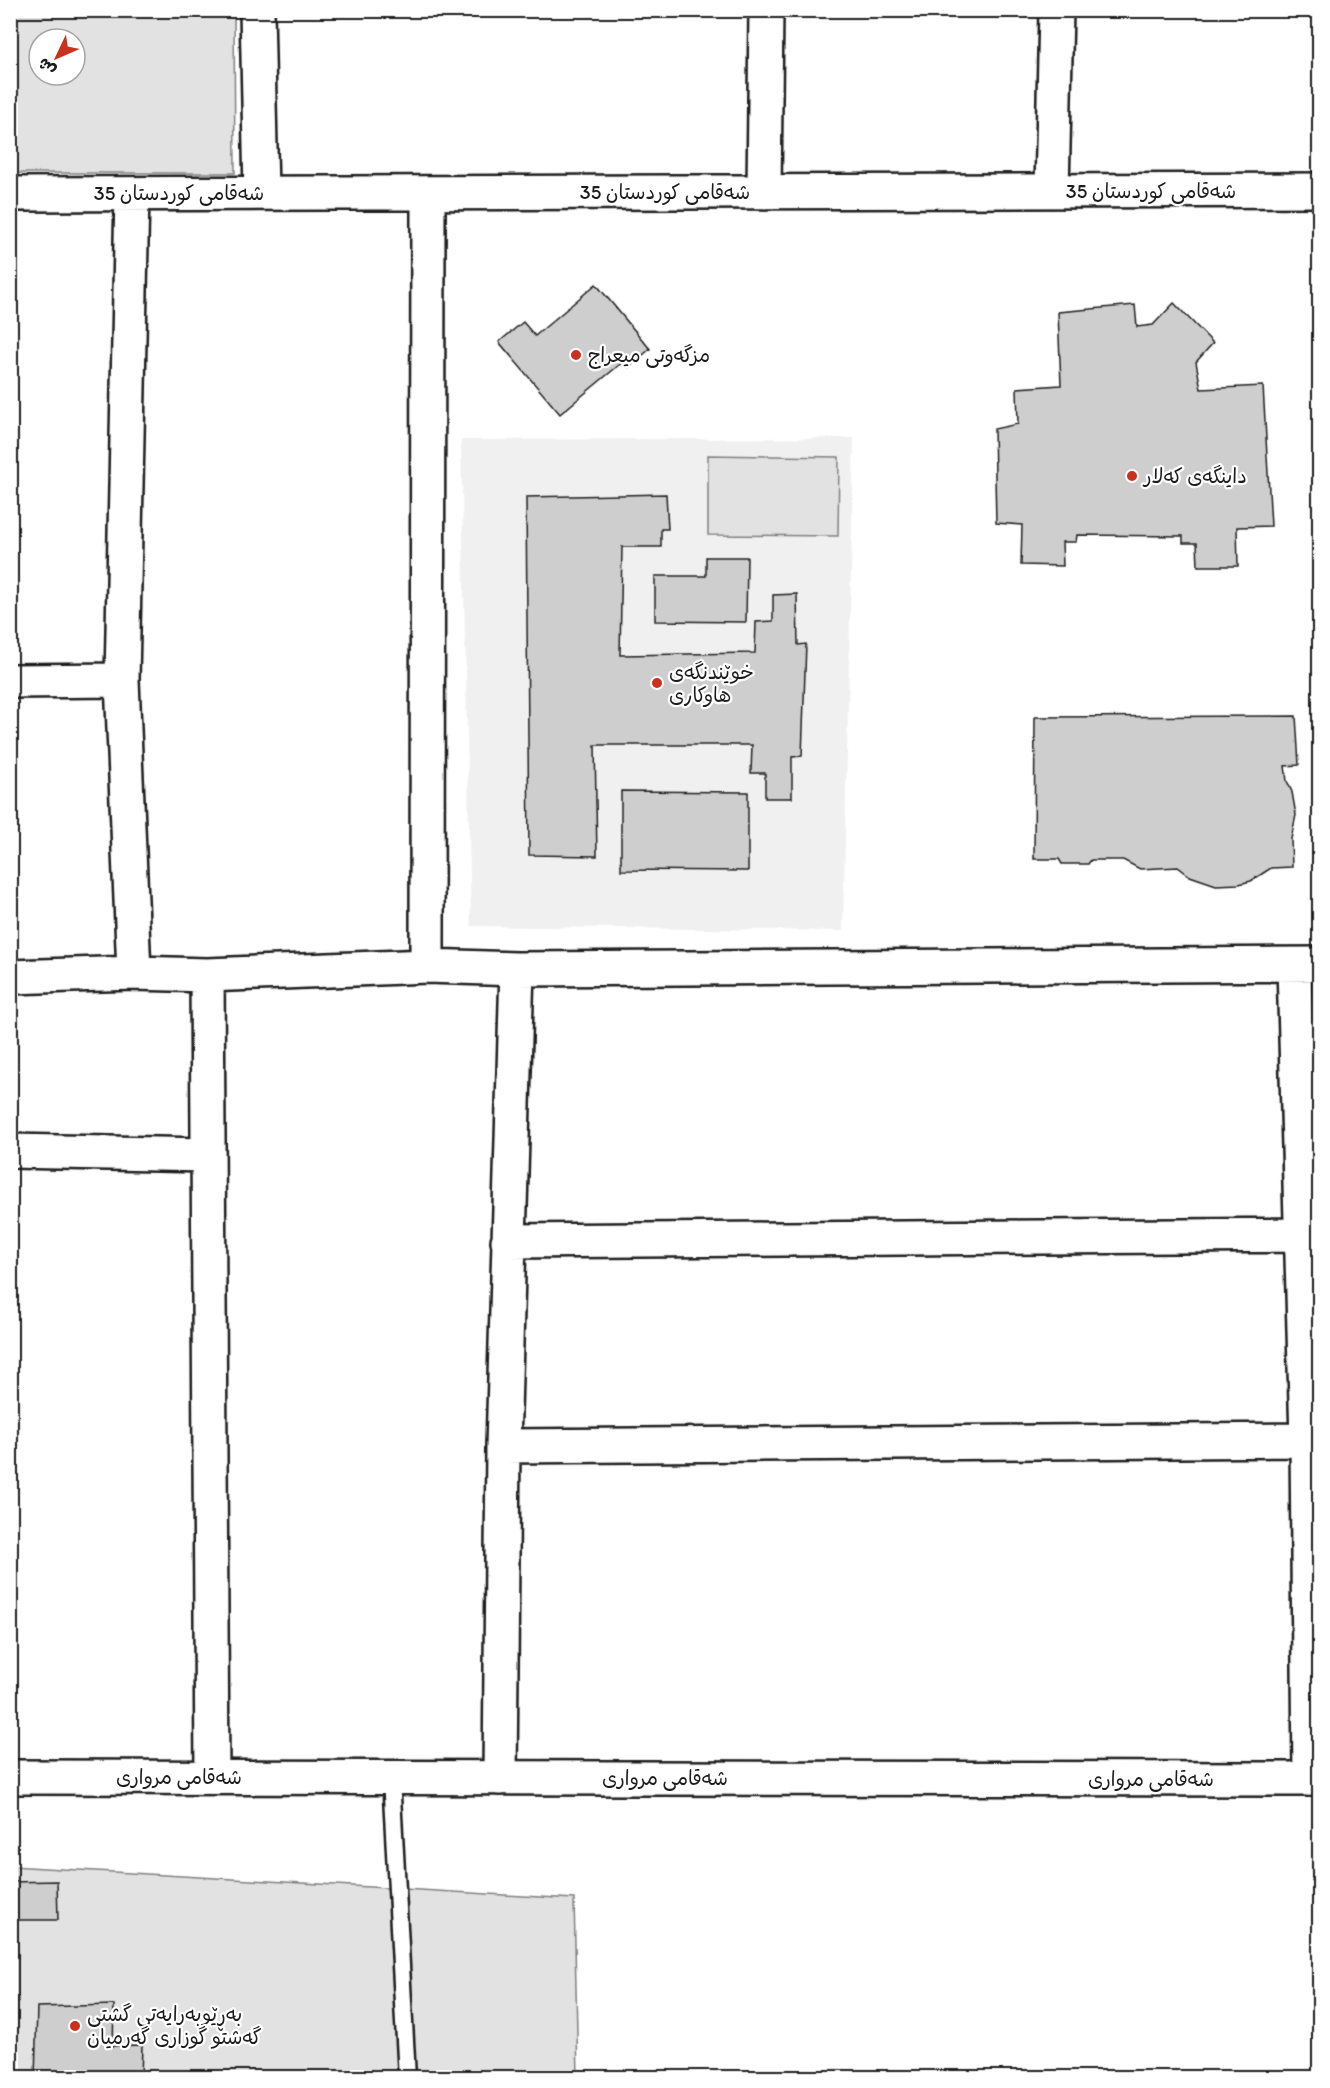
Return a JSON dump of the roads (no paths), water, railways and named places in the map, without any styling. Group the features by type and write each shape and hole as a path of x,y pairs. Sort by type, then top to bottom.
{"street":[{"path":"256,10 261,193"},
{"path":"764,192 766,10"},
{"path":"1052,191 1056,10"},
{"name":"شەقامی کوردستان 35","path":"10,194 1320,190"},
{"path":"428,193 428,966"},
{"path":"132,194 122,680 134,973"},
{"path":"10,681 122,680"},
{"path":"10,977 134,973 207,975 428,966 517,969 1307,964 1303,1235 1315,1779"},
{"path":"500,1778 503,1446 517,969"},
{"path":"207,975 212,1777"},
{"path":"10,1151 207,1155"},
{"path":"508,1241 1303,1235"},
{"path":"503,1446 1307,1440"},
{"name":"شەقامی مرواری","path":"10,1777 1315,1779"}],"lane":[{"path":"391,1777 407,2078"}],"place":[{"name":"مزگەوتی میعراج","path":"576,355"},
{"name":"داینگەی کەلار","path":"1132,476"},
{"name":"خوێندنگەی هاوکاری","path":"657,683"},
{"name":"بەڕێوبەرایەتی گشتی گەشتو گوزاری گەرمیان","path":"75,2026"}]}
